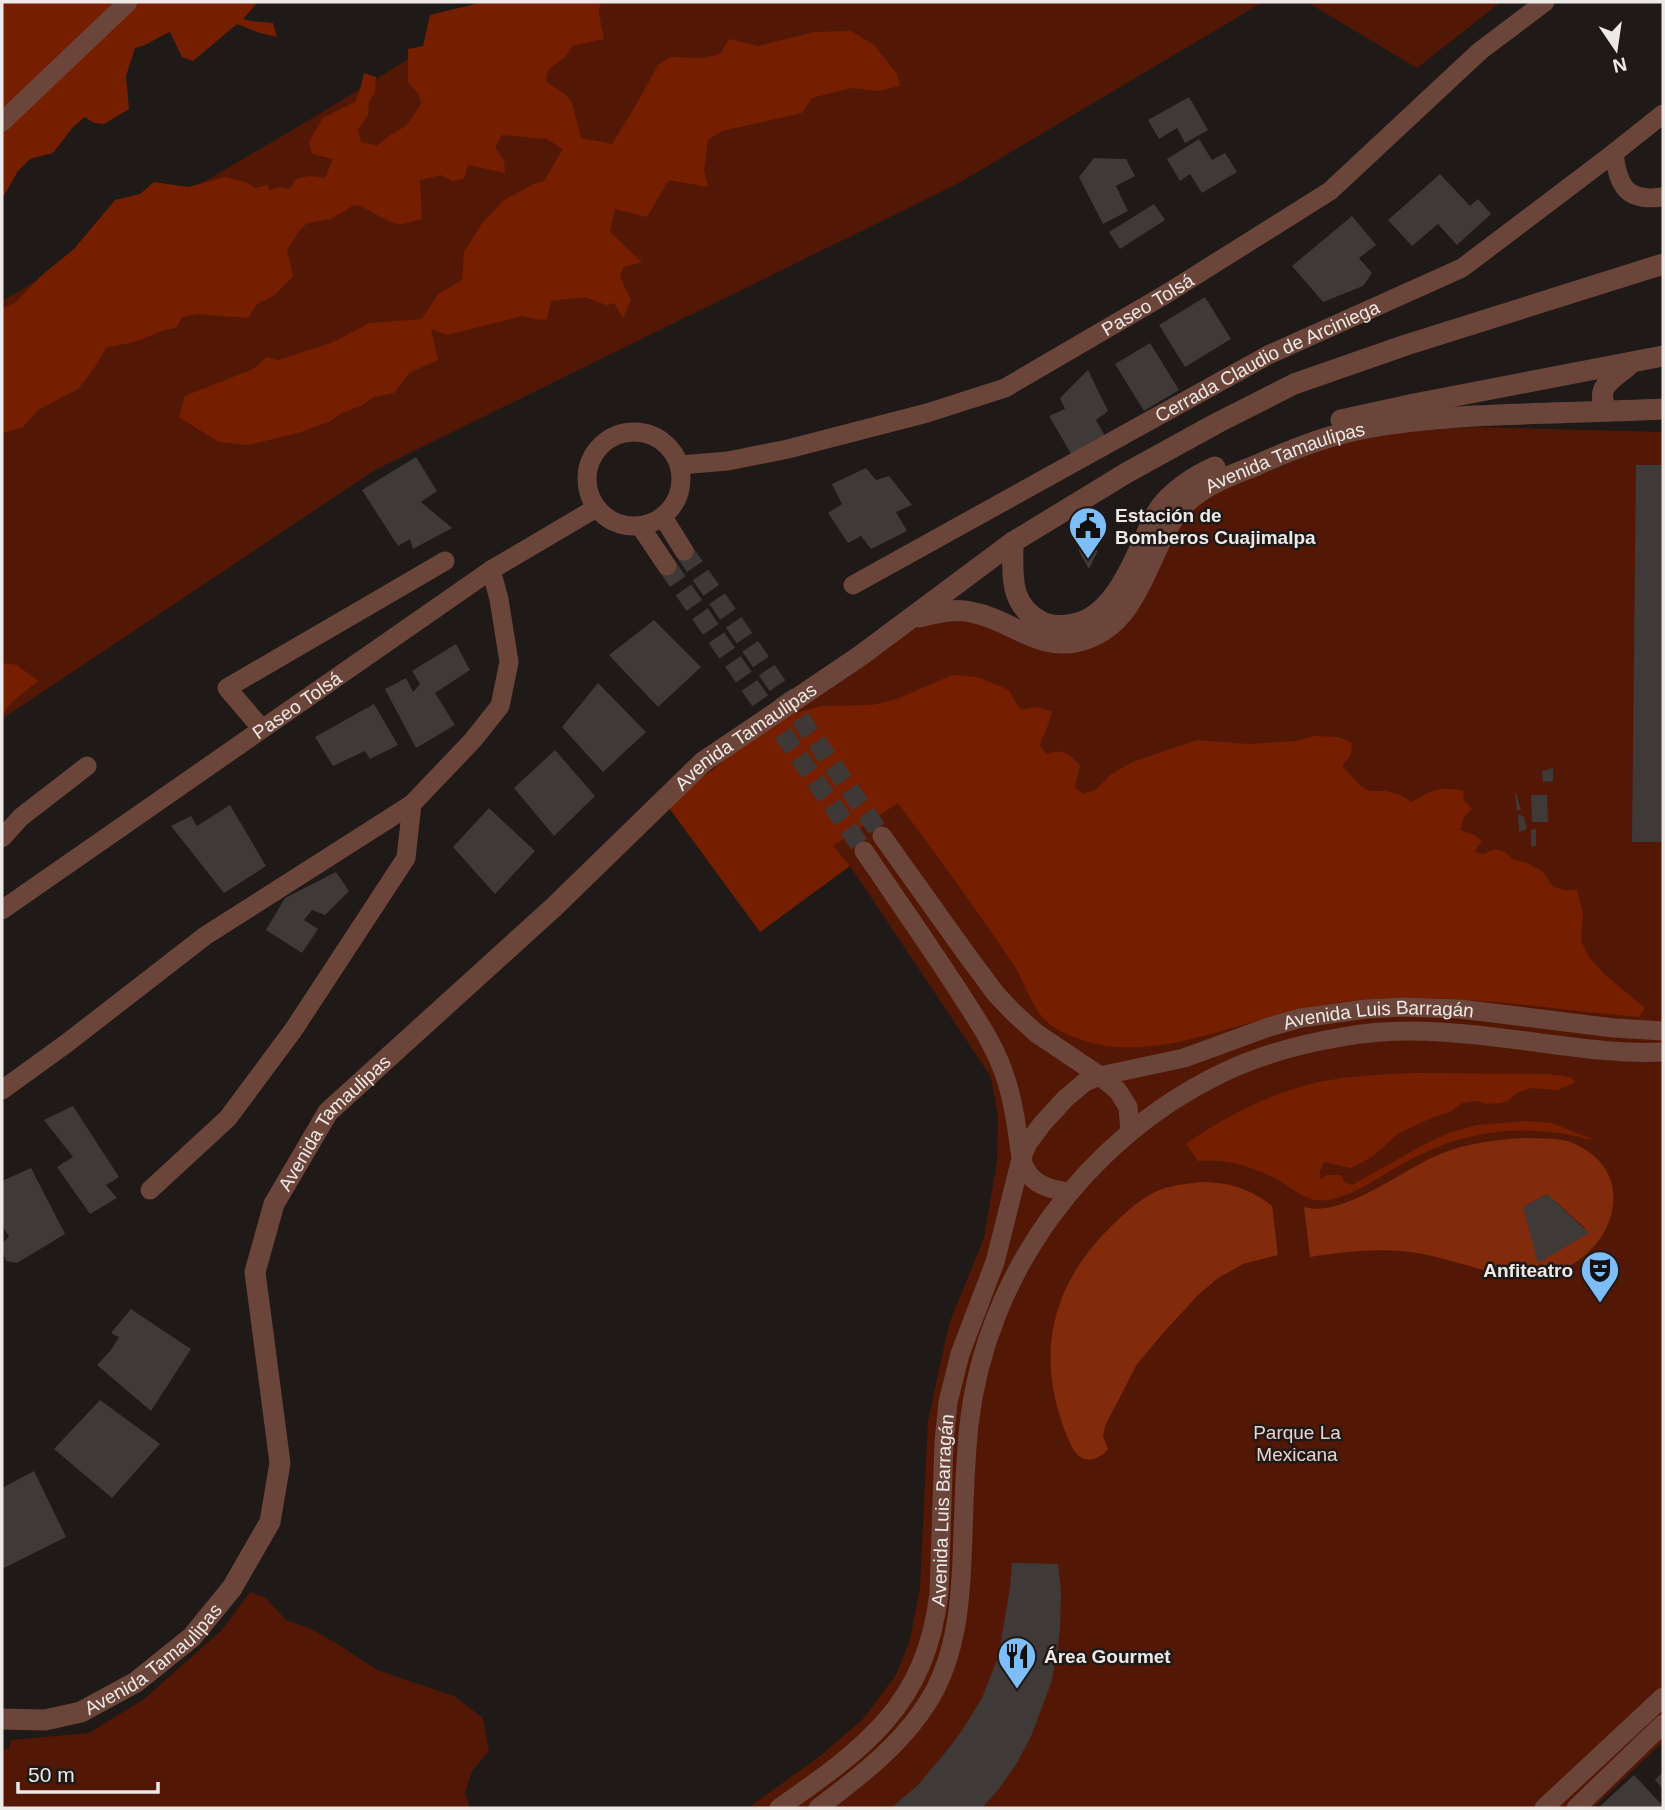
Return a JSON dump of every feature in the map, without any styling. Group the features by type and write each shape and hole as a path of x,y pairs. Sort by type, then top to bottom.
{"street":[{"path":"2,122 128,2"},
{"name":"Paseo Tolsá","path":"680,465 728,461 788,449 927,413 1005,388 1166,294 1330,191 1480,51 1545,2"},
{"name":"Cerrada Claudio de Arciniega","path":"853,585 1268,355 1462,268 1663,114"},
{"path":"1615,153 1616,172 1622,186 1632,196 1652,199 1663,197"},
{"name":"Avenida Tamaulipas","path":"5,1718 45,1720 81,1712 136,1682 192,1637 232,1588 270,1522 280,1463 255,1272 274,1204 328,1112 554,907 703,762 860,656 1013,542 1128,472 1219,422 1294,384 1406,345 1663,264"},
{"name":"Avenida Tamaulipas","path":"1013,542 1014,587 1020,603 1031,616 1047,624 1062,626 1081,623 1097,615 1113,597 1136,558 1157,512 1177,490 1207,470 1279,440 1347,418 1663,356"},
{"path":"1608,411 1601,396 1616,374 1632,362"},
{"name":"Avenida Tamaulipas","path":"910,619 948,610 970,611 998,619 1041,642 1064,644 1086,639 1106,629 1128,607 1172,521 1188,501 1215,482 1286,452 1351,431 1427,419 1663,409"},
{"path":"633,431 653,435 670,447 680,465 682,476 678,499 672,509 652,523 628,526 615,523 596,508 587,489 587,468 596,450 612,437 633,431"},
{"name":"Paseo Tolsá","path":"2,910 491,570 596,508"},
{"path":"663,517 684,551"},
{"path":"640,526 667,566"},
{"path":"262,729 227,688 445,561"},
{"path":"2,1090 205,936 412,804 473,740 500,706 509,662 499,599 491,570"},
{"path":"2,838 21,817 87,766"},
{"path":"150,1190 228,1118 294,1029 406,858 412,804"},
{"path":"882,836 996,994 1036,1033 1100,1076 1124,1097 1128,1107 1130,1131"},
{"name":"Avenida Luis Barragán","path":"864,850 991,1043 1009,1090 1021,1159"},
{"name":"Avenida Luis Barragán","path":"779,1808 856,1752 896,1708 909,1689 925,1655 936,1617 939,1593 943,1442 948,1402 960,1354 1001,1241 1021,1159 1028,1143 1066,1098 1085,1082 1100,1076 1184,1058 1301,1018 1366,1009 1460,1009 1614,1028 1663,1031"},
{"name":"Avenida Luis Barragán","path":"818,1808 877,1761 906,1731 935,1690 949,1655 960,1603 969,1425 982,1362 1000,1308 1031,1247 1069,1192 1130,1131 1183,1095 1222,1073 1280,1051 1347,1035 1446,1032 1595,1049 1663,1052"},
{"path":"1021,1159 1030,1176 1040,1184 1069,1192"},
{"path":"909,1689 928,1701"},
{"path":"1544,1808 1663,1697"},
{"path":"1576,1808 1663,1724"}],"green space":[{"path":"501,2 1263,2 959,183 375,470 2,719 2,301 316,116"},
{"path":"1307,2 1501,2 1417,68"},
{"name":"Parque La Mexicana","path":"1477,427 1663,432 1663,1742 1593,1808 748,1808 820,1756 862,1720 896,1675 910,1640 920,1587 928,1421 949,1324 984,1238 997,1161 998,1116 991,1077 850,866 760,932 692,785 780,718 918,621 960,614 1047,648 1178,526 1194,506 1218,492 1360,437"},
{"path":"250,1592 266,1598 286,1620 309,1628 377,1670 454,1696 483,1718 489,1751 472,1771 465,1792 470,1808 2,1808 2,1755 3,1749 9,1749 11,1740 89,1733 144,1699 222,1630"}],"shaded area":[{"path":"2,2 258,2 243,19 273,23 277,37 237,24 193,61 182,57 170,32 135,48 126,76 129,109 104,124 94,123 85,117 73,127 53,153 30,159 18,171 2,199"},
{"path":"483,2 600,2 599,14 604,39 572,46 566,56 548,70 546,82 565,94 572,103 581,138 612,144 658,65 670,57 704,58 720,54 729,39 758,46 815,32 851,31 874,45 897,74 900,86 878,91 850,88 812,98 802,113 722,131 708,140 704,170 708,187 669,180 647,217 615,209 610,232 642,262 623,267 620,277 631,300 623,318 614,303 606,305 585,297 551,301 547,319 522,316 447,335 431,329 438,360 409,373 394,393 374,397 331,421 298,433 248,445 219,442 179,417 185,396 253,369 267,357 278,360 331,343 370,323 422,319 438,294 462,280 464,252 483,222 504,200 544,181 563,149 547,139 502,135 495,147 504,161 505,173 468,165 464,179 452,181 441,175 420,180 422,219 408,223 394,223 354,205 331,219 307,223 287,250 293,276 275,295 257,304 248,318 199,314 182,317 176,328 135,342 107,347 78,389 38,410 22,428 2,433 2,309 16,302 42,275 74,249 115,200 140,194 154,182 188,187 226,177 255,188 268,185 269,190 281,187 290,189 296,179 309,176 325,178 333,159 312,154 309,142 323,118 355,102 364,73 376,77 375,92 369,101 368,115 358,129 361,142 377,146 406,126 421,104 419,95 408,82 408,49 423,46 430,15"},
{"path":"2,663 17,665 38,681 13,701 2,715"},
{"path":"952,675 977,677 1009,690 1022,710 1035,707 1052,711 1040,746 1046,754 1065,753 1080,765 1075,787 1083,794 1096,790 1110,775 1132,762 1197,740 1249,744 1295,741 1314,736 1338,737 1352,743 1351,755 1342,766 1361,786 1370,791 1401,795 1411,802 1436,790 1463,791 1464,800 1472,809 1464,817 1460,830 1482,841 1474,852 1484,854 1494,849 1505,852 1514,860 1542,871 1553,887 1577,890 1583,913 1581,941 1589,957 1603,973 1645,1008 1639,1017 1454,999 1380,999 1308,1008 1160,1045 1114,1047 1092,1043 1057,1029 1039,1013 1001,946 898,803 833,846 850,866 760,932 669,808 692,785 780,718 821,706 872,705 897,699"},
{"path":"1416,1073 1548,1074 1570,1077 1574,1083 1557,1090 1531,1088 1500,1103 1462,1103 1452,1111 1398,1134 1372,1157 1351,1168 1324,1162 1320,1179 1327,1175 1341,1175 1345,1183 1352,1185 1421,1146 1451,1132 1476,1125 1527,1121 1552,1123 1596,1141 1571,1135 1522,1130 1474,1136 1427,1151 1348,1194 1328,1200 1312,1199 1277,1179 1244,1166 1198,1161 1186,1144 1242,1110 1303,1086 1345,1078"},
{"path":"1522,1138 1563,1140 1575,1144 1596,1157 1608,1174 1613,1192 1612,1212 1605,1231 1593,1248 1576,1262 1556,1272 1520,1276 1410,1252 1360,1251 1310,1257 1304,1207 1320,1209 1337,1206 1452,1150 1472,1144","holes":["1547,1194 1585,1228 1585,1234 1523,1207"]},
{"path":"1199,1182 1238,1187 1272,1206 1278,1255 1243,1264 1218,1278 1198,1295 1137,1364 1105,1426 1103,1436 1108,1449 1097,1458 1084,1459 1076,1453 1067,1435 1056,1404 1051,1372 1054,1323 1061,1300 1084,1258 1128,1211 1144,1198 1162,1189"}],"building":[{"path":"1189,97 1208,130 1185,143 1177,128 1159,139 1148,120"},
{"path":"1199,139 1212,160 1225,153 1237,172 1202,193 1190,174 1180,181 1167,159"},
{"path":"1094,158 1126,159 1135,176 1116,186 1128,211 1103,224 1079,177"},
{"path":"1440,174 1470,206 1478,199 1491,214 1457,245 1438,224 1412,246 1388,220"},
{"path":"1154,204 1165,220 1120,249 1109,232"},
{"path":"1352,216 1376,245 1359,258 1372,273 1363,286 1323,302 1292,266"},
{"path":"1205,297 1231,339 1185,367 1159,325"},
{"path":"1150,343 1179,390 1144,411 1115,364"},
{"path":"1088,370 1108,411 1096,420 1105,436 1073,457 1049,416 1065,409 1060,398"},
{"path":"416,457 437,491 421,502 452,528 413,549 410,539 398,546 362,490"},
{"path":"1636,465 1663,465 1663,842 1632,842"},
{"path":"866,468 876,480 889,476 912,505 896,512 907,531 871,549 861,536 848,543 828,513 842,504 832,484"},
{"name":"Estación de Bomberos Cuajimalpa","path":"1078,550 1098,550 1089,569"},
{"path":"654,620 701,667 658,707 609,655"},
{"path":"456,644 470,670 435,693 455,725 416,748 385,689 406,678 413,692 420,684 412,671"},
{"path":"598,683 646,732 603,772 562,727"},
{"path":"374,704 398,745 370,759 365,751 333,766 315,737"},
{"path":"555,750 595,796 554,836 514,788"},
{"path":"1553,768 1553,781 1543,782 1542,771"},
{"path":"1516,793 1521,810 1517,811 1515,795"},
{"path":"1531,795 1547,795 1548,822 1532,822"},
{"path":"230,805 266,866 224,893 171,826 191,816 197,826"},
{"path":"489,808 535,851 495,894 453,847"},
{"path":"1518,814 1524,817 1527,829 1519,832"},
{"path":"1536,829 1536,846 1531,847 1531,830"},
{"path":"336,872 349,891 325,915 312,910 304,920 318,929 302,953 266,930 285,898"},
{"path":"73,1106 119,1177 106,1185 117,1198 90,1214 57,1167 73,1157 44,1120"},
{"path":"31,1168 65,1234 17,1263 6,1261 2,1243 9,1237 2,1225 2,1181"},
{"path":"1547,1194 1589,1233 1538,1263 1523,1207"},
{"path":"131,1309 191,1349 151,1411 97,1365 119,1337 111,1333"},
{"path":"100,1400 160,1444 112,1498 54,1449"},
{"path":"34,1471 66,1537 2,1569 2,1488"},
{"name":"Área Gourmet","path":"1012,1563 1058,1564 1061,1592 1057,1656 1051,1683 1032,1734 1017,1763 982,1808 891,1808 917,1786 949,1748 982,1698 997,1660"},
{"path":"1663,1772 1663,1789 1655,1780"},
{"path":"1634,1775 1663,1808 1598,1808"}],"tunnel":[{"path":"684,551 882,836"},
{"path":"667,566 864,851"}],"place":[{"name":"Estación de Bomberos Cuajimalpa","path":"1088,560"},
{"name":"Anfiteatro","path":"1600,1304"},
{"name":"Área Gourmet","path":"1017,1690"}]}
